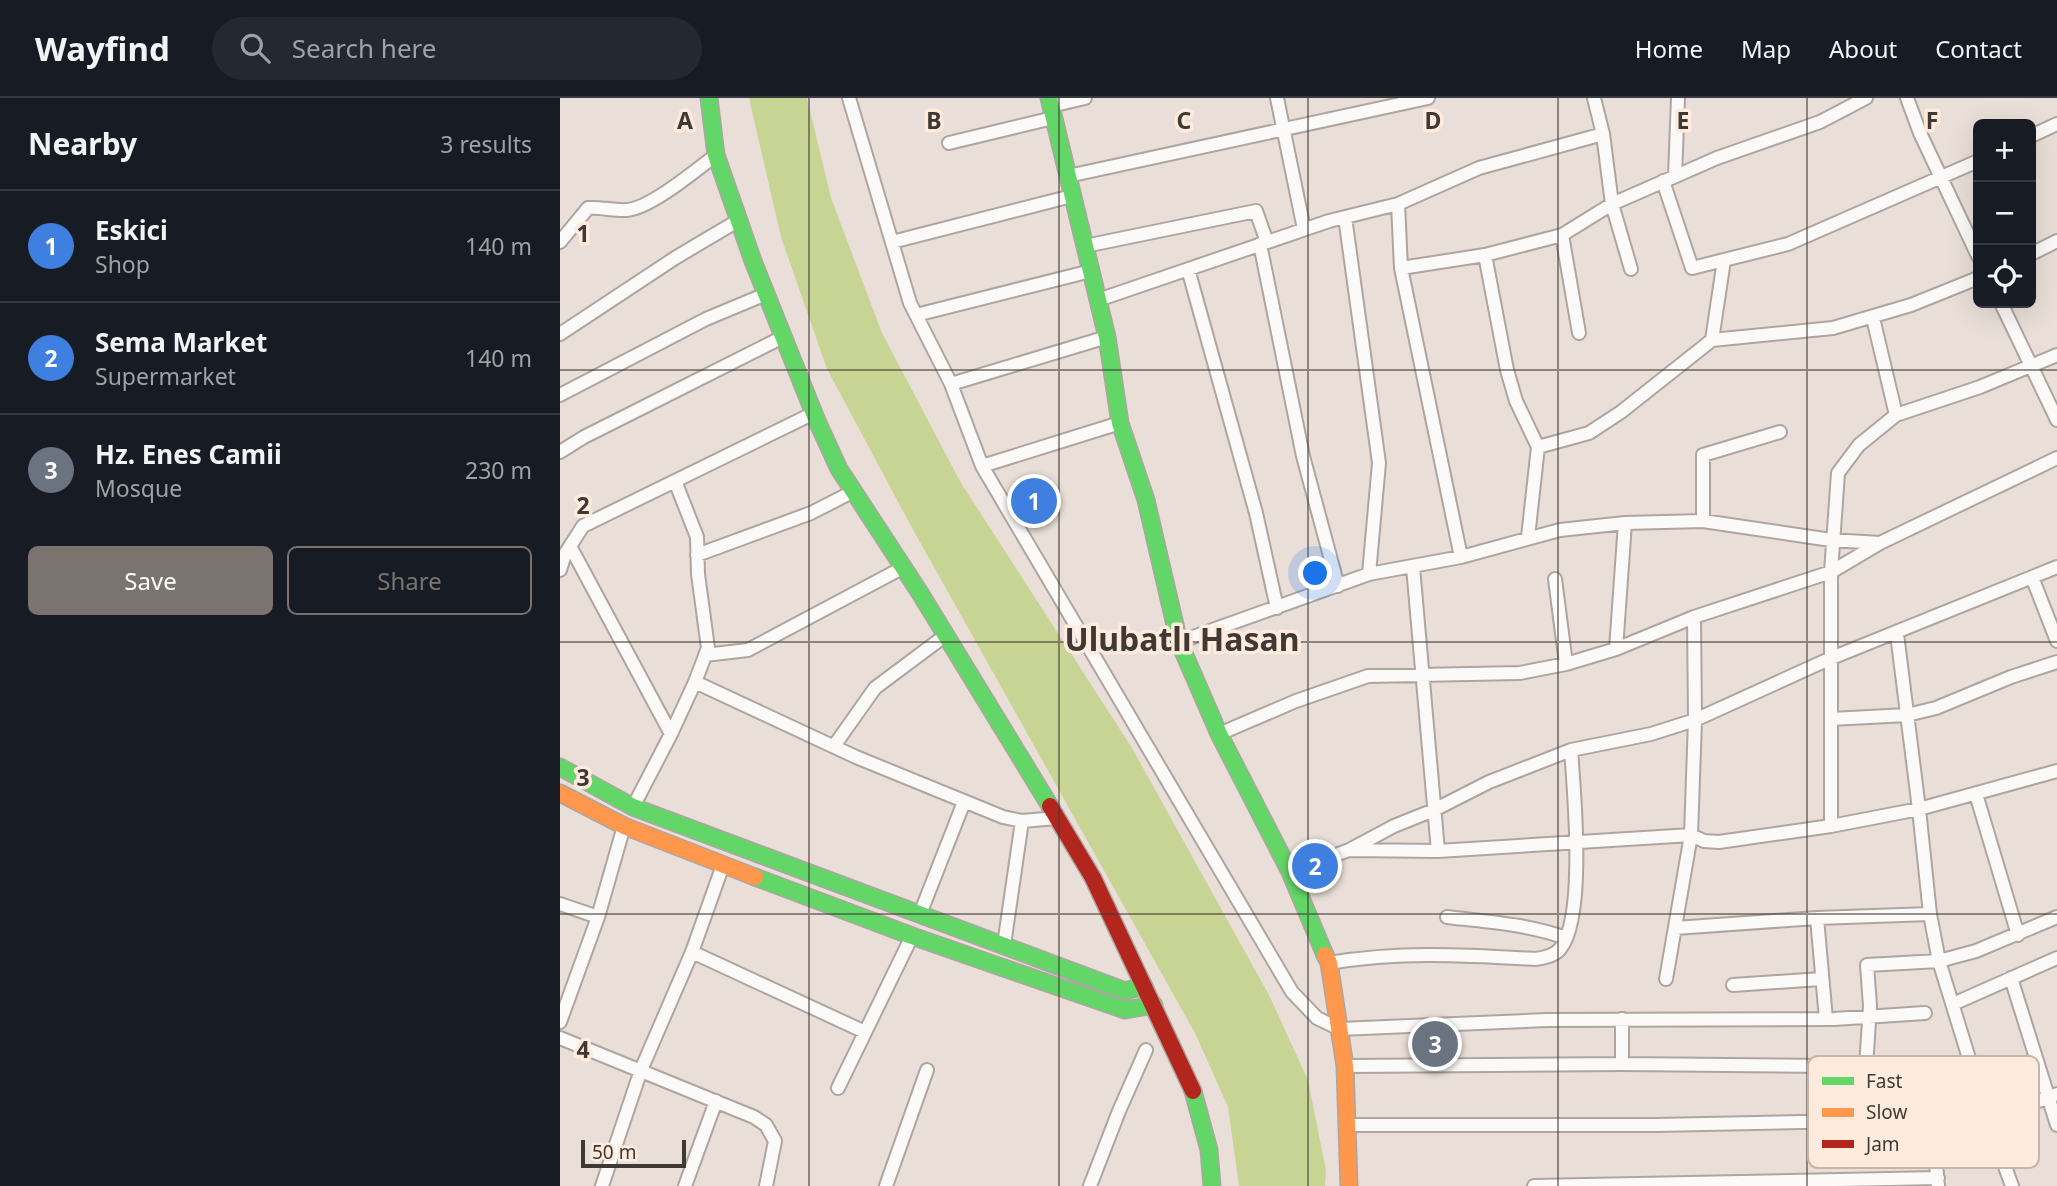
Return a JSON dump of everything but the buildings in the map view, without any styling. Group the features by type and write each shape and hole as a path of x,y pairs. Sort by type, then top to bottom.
{"main road":[{"path":"709,98 716,155 766,294 839,469 904,567 1093,878 1193,1091 1209,1150 1212,1186"},
{"path":"1051,107 1107,337 1120,424 1146,500 1179,642 1219,734 1290,872 1329,963 1345,1066 1349,1186"},
{"path":"560,767 633,807 1125,991 1144,986"},
{"path":"560,793 624,826 912,936 1125,1010 1154,1005"}],"street":[{"path":"849,98 910,303 951,384 982,466 1292,992 1317,1018 1340,1029 1622,1019 1826,1018 1925,1013"},
{"path":"949,143 1084,98"},
{"path":"1277,98 1304,229"},
{"path":"1068,176 1428,98"},
{"path":"1594,98 1603,134 1612,204 1631,269"},
{"path":"1678,98 1669,179 1692,268 1788,244 1973,163"},
{"path":"1401,268 1485,255 1562,235 1612,204 1717,158 1820,122 1866,98"},
{"path":"1907,98 1973,246"},
{"path":"2036,134 2057,124"},
{"path":"1098,300 1304,229 1398,204 1479,168 1603,134"},
{"path":"560,242 566,226 588,208 629,210 645,204 716,155"},
{"path":"892,242 1072,196"},
{"path":"1398,204 1401,268 1461,557"},
{"path":"1085,246 1256,211 1303,456 1338,586"},
{"path":"1345,217 1379,463 1369,573"},
{"path":"560,334 675,258 739,220"},
{"path":"1562,235 1579,332"},
{"path":"2036,252 2057,241"},
{"path":"1485,255 1507,370 1516,401 1538,447 1528,537"},
{"path":"1712,340 1724,260"},
{"path":"1188,269 1256,513 1277,608"},
{"path":"916,314 1091,271"},
{"path":"1538,447 1589,433 1621,412 1712,340 1833,328 1873,318 1973,280"},
{"path":"560,396 706,319 766,294"},
{"path":"2004,308 2057,420"},
{"path":"1873,318 1896,415"},
{"path":"560,452 584,436 783,337"},
{"path":"951,384 1107,337"},
{"path":"1831,826 1829,659 1832,540 1838,473 1848,457 1865,439 1896,415 2033,367 2057,355"},
{"path":"560,570 565,550 583,526 814,413"},
{"path":"982,466 1120,424"},
{"path":"1703,521 1703,455 1780,432"},
{"path":"1219,734 1296,701 1367,676 1520,673 1566,664 1616,649 1694,617 1831,572 1880,543 2057,458"},
{"path":"633,807 671,734 708,648 697,537 675,481"},
{"path":"697,555 811,513 854,491"},
{"path":"1179,642 1369,573 1461,557 1560,530 1625,523 1703,521 1832,540 1880,543"},
{"path":"1616,649 1625,523"},
{"path":"565,550 671,734"},
{"path":"1290,872 1349,850 1489,782 1571,750 1651,734 1695,720 1829,659 1897,634 2057,566"},
{"path":"705,655 748,650 904,567"},
{"path":"1413,567 1438,851"},
{"path":"2032,577 2057,640"},
{"path":"1555,579 1566,664"},
{"path":"1667,979 1690,835 1695,720 1694,617"},
{"path":"1897,634 1930,914 1939,961 1969,1056"},
{"path":"834,746 875,688 946,635"},
{"path":"1831,719 1907,715 1936,708 2011,677 2057,662"},
{"path":"695,682 834,746 1003,817 1022,821 1057,818"},
{"path":"1329,963 1374,955 1434,953 1535,960 1559,951 1566,938 1572,910 1578,842 1571,750"},
{"path":"1349,850 1438,851 1690,835 1704,841 1719,842 1831,826 1919,809 2057,771"},
{"path":"1976,794 2018,934"},
{"path":"920,914 964,802"},
{"path":"1004,945 1022,821"},
{"path":"560,1022 598,917 624,826"},
{"path":"602,1186 641,1070 692,952 723,865"},
{"path":"560,904 598,917"},
{"path":"1675,928 1817,918 1930,914"},
{"path":"1447,917 1517,925 1545,930 1566,938"},
{"path":"1817,918 1826,1018"},
{"path":"1867,1056 1869,1016 1867,965 1939,961 1976,951 2057,918"},
{"path":"838,1088 912,936"},
{"path":"692,952 865,1032"},
{"path":"1953,1004 2057,958"},
{"path":"2011,978 2038,1056"},
{"path":"1733,985 1821,979"},
{"path":"1622,1019 1622,1064"},
{"path":"560,1038 754,1117 766,1125 775,1141 766,1186"},
{"path":"1090,1186 1146,1049"},
{"path":"2039,1059 2052,1096 2057,1125"},
{"path":"1345,1066 1622,1064 1808,1067"},
{"path":"886,1186 927,1070"},
{"path":"685,1186 716,1101"},
{"path":"1348,1125 1808,1122"},
{"path":"2005,1168 2012,1186"},
{"path":"1534,1186 1938,1182"}],"shaded area":[{"path":"749,98 807,98 831,198 882,333 961,483 1132,748 1269,995 1308,1080 1326,1171 1325,1186 1239,1186 1228,1107 1195,1033 911,526 827,369 781,237"}],"traffic: fast":[{"path":"709,98 716,155 753,261 839,469 920,593 1050,806"},
{"path":"1049,98 1107,337 1120,423 1146,500 1179,642 1219,734 1290,872 1325,955"},
{"path":"560,767 633,807 1125,991 1144,986"},
{"path":"755,877 912,936 1125,1010 1154,1005"},
{"path":"1193,1091 1209,1150 1212,1186"}],"traffic: slow":[{"path":"560,793 624,826 755,877"},
{"path":"1325,955 1329,963 1345,1066 1349,1186"}],"traffic: jam":[{"path":"1050,806 1093,878 1193,1091"}],"place":[{"name":"Eskici","path":"1034,501"},
{"name":"Sema Market","path":"1315,866"},
{"name":"Hz. Enes Camii","path":"1435,1044"}],"district":[{"name":"Ulubatlı Hasan","path":"1182,640"}]}
